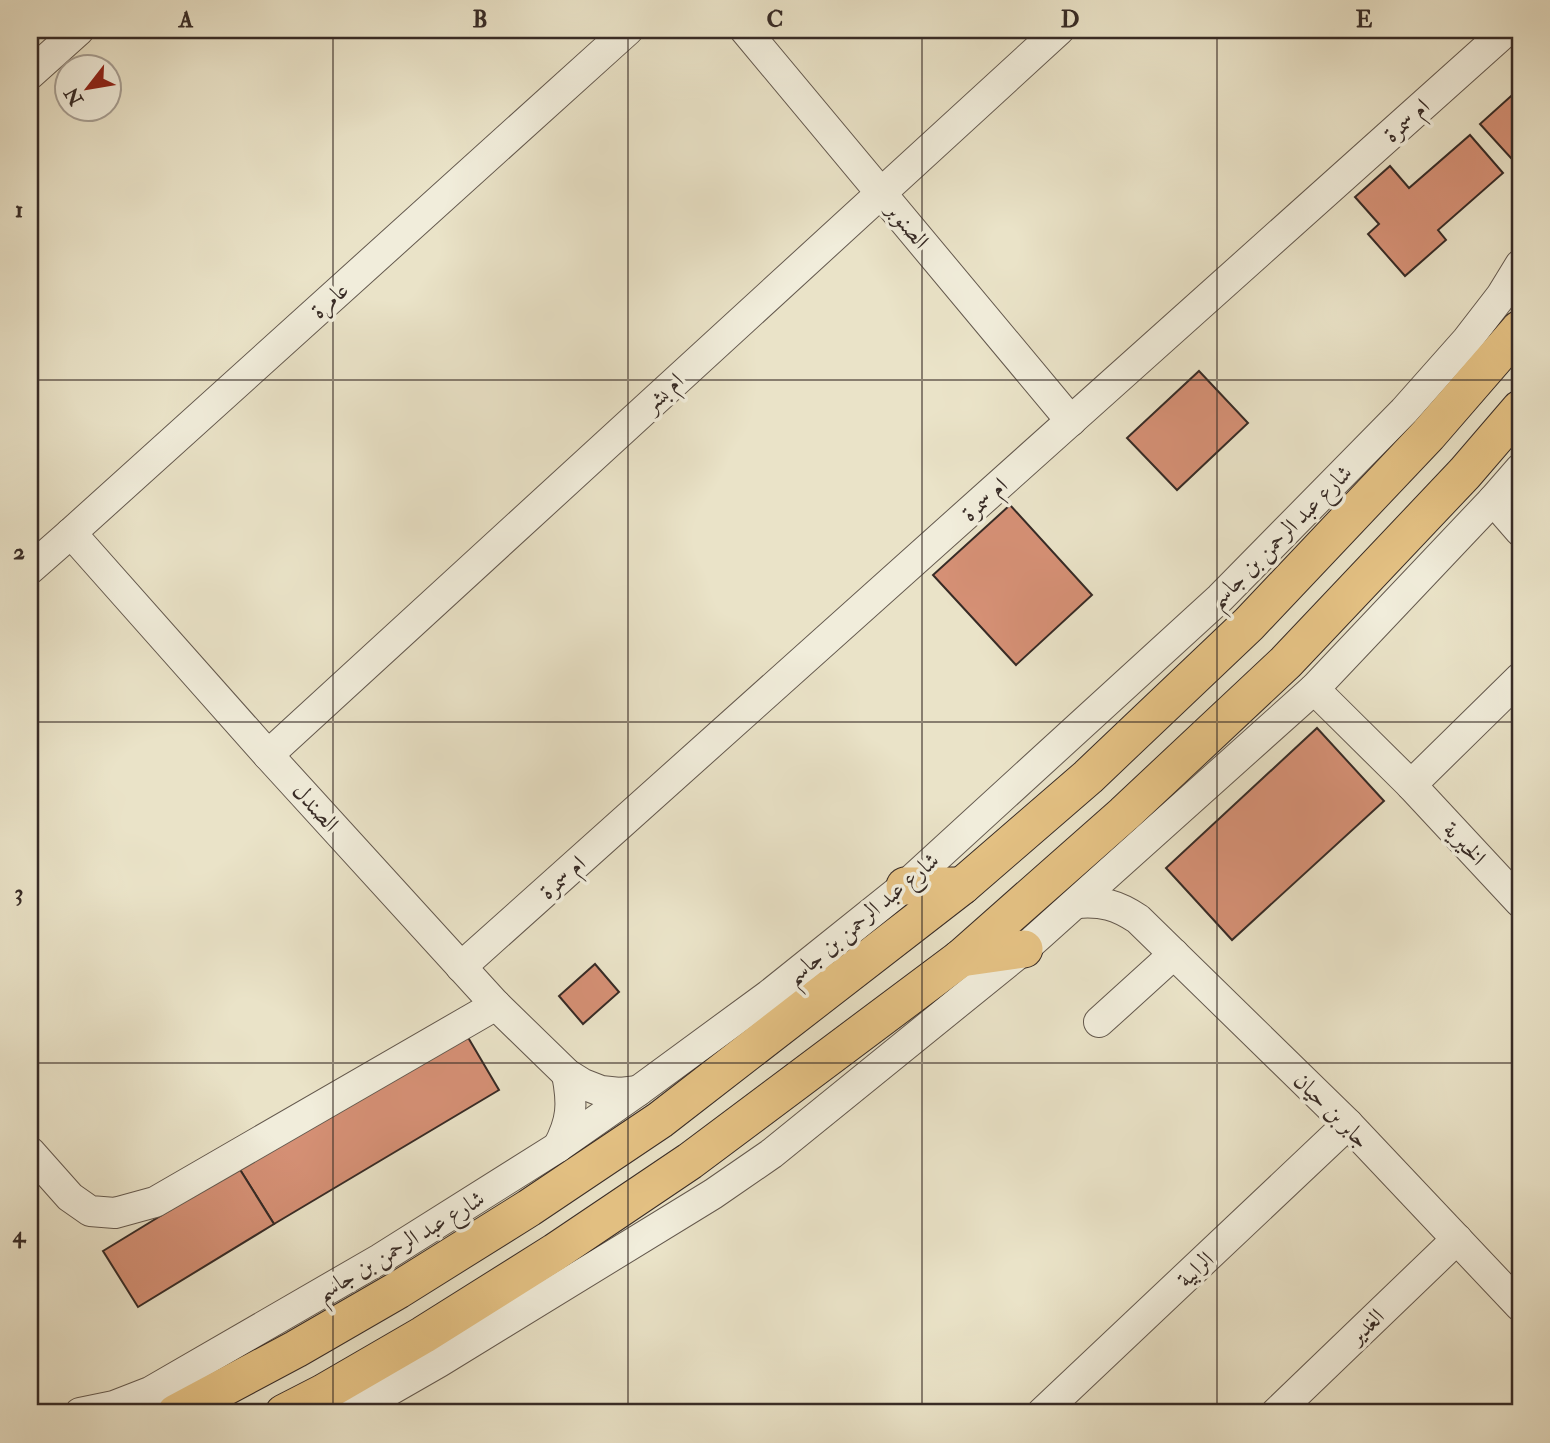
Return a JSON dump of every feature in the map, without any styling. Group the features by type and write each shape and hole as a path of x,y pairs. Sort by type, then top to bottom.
{"main road":[{"name":"شارع عبد الرحمن بن جاسم","path":"176,1413 364,1310 529,1208 660,1120 962,886 1087,777 1249,624 1428,435 1520,329"},
{"path":"284,1413 423,1335 555,1252 690,1161 961,958 1124,814 1286,662 1465,472 1520,409"},
{"path":"905,886 962,886"},
{"path":"961,958 1024,949"}],"street":[{"path":"30,74 79,30"},
{"name":"عامرة","path":"30,569 628,30"},
{"name":"الصنوبر","path":"745,30 1071,421"},
{"name":"ام بشر","path":"268,755 1059,30"},
{"name":"ام سمرة","path":"461,967 1507,30"},
{"name":"شارع عبد الرحمن بن جاسم","path":"80,1413 114,1406 150,1392 380,1259 558,1147 769,996 905,886 1220,598 1404,411 1502,296 1520,265"},
{"path":"350,1413 439,1363 713,1194 771,1154 1024,949 1314,689 1520,468"},
{"path":"1493,500 1520,531"},
{"name":"الصندل","path":"71,533 496,1006 567,1074 583,1084 601,1091 638,1091"},
{"path":"1410,785 1520,678"},
{"name":"الخيرية","path":"1314,689 1410,785 1520,902"},
{"path":"1138,919 1130,882 1132,864 1139,846"},
{"name":"جابر بن حيان","path":"1077,903 1110,904 1138,919 1348,1124 1520,1306"},
{"path":"1099,1022 1174,954"},
{"path":"30,1152 70,1197 90,1211 115,1213 155,1202 496,1006"},
{"path":"558,1147 567,1131 571,1112 567,1074"},
{"name":"الرابية","path":"1042,1413 1348,1124"},
{"name":"الغدير","path":"1276,1413 1457,1239"}],"building":[{"path":"1520,88 1520,168 1480,124"},
{"path":"1470,135 1503,173 1438,230 1446,240 1405,276 1368,234 1379,224 1355,197 1390,166 1409,188"},
{"path":"1199,371 1248,423 1177,490 1127,438"},
{"path":"1010,505 1092,595 1016,665 933,575"},
{"path":"1317,728 1384,801 1232,940 1166,868"},
{"path":"595,964 619,992 583,1024 559,996"},
{"path":"466,1034 499,1090 274,1224 239,1168"},
{"path":"239,1168 274,1224 138,1307 103,1251"}]}
